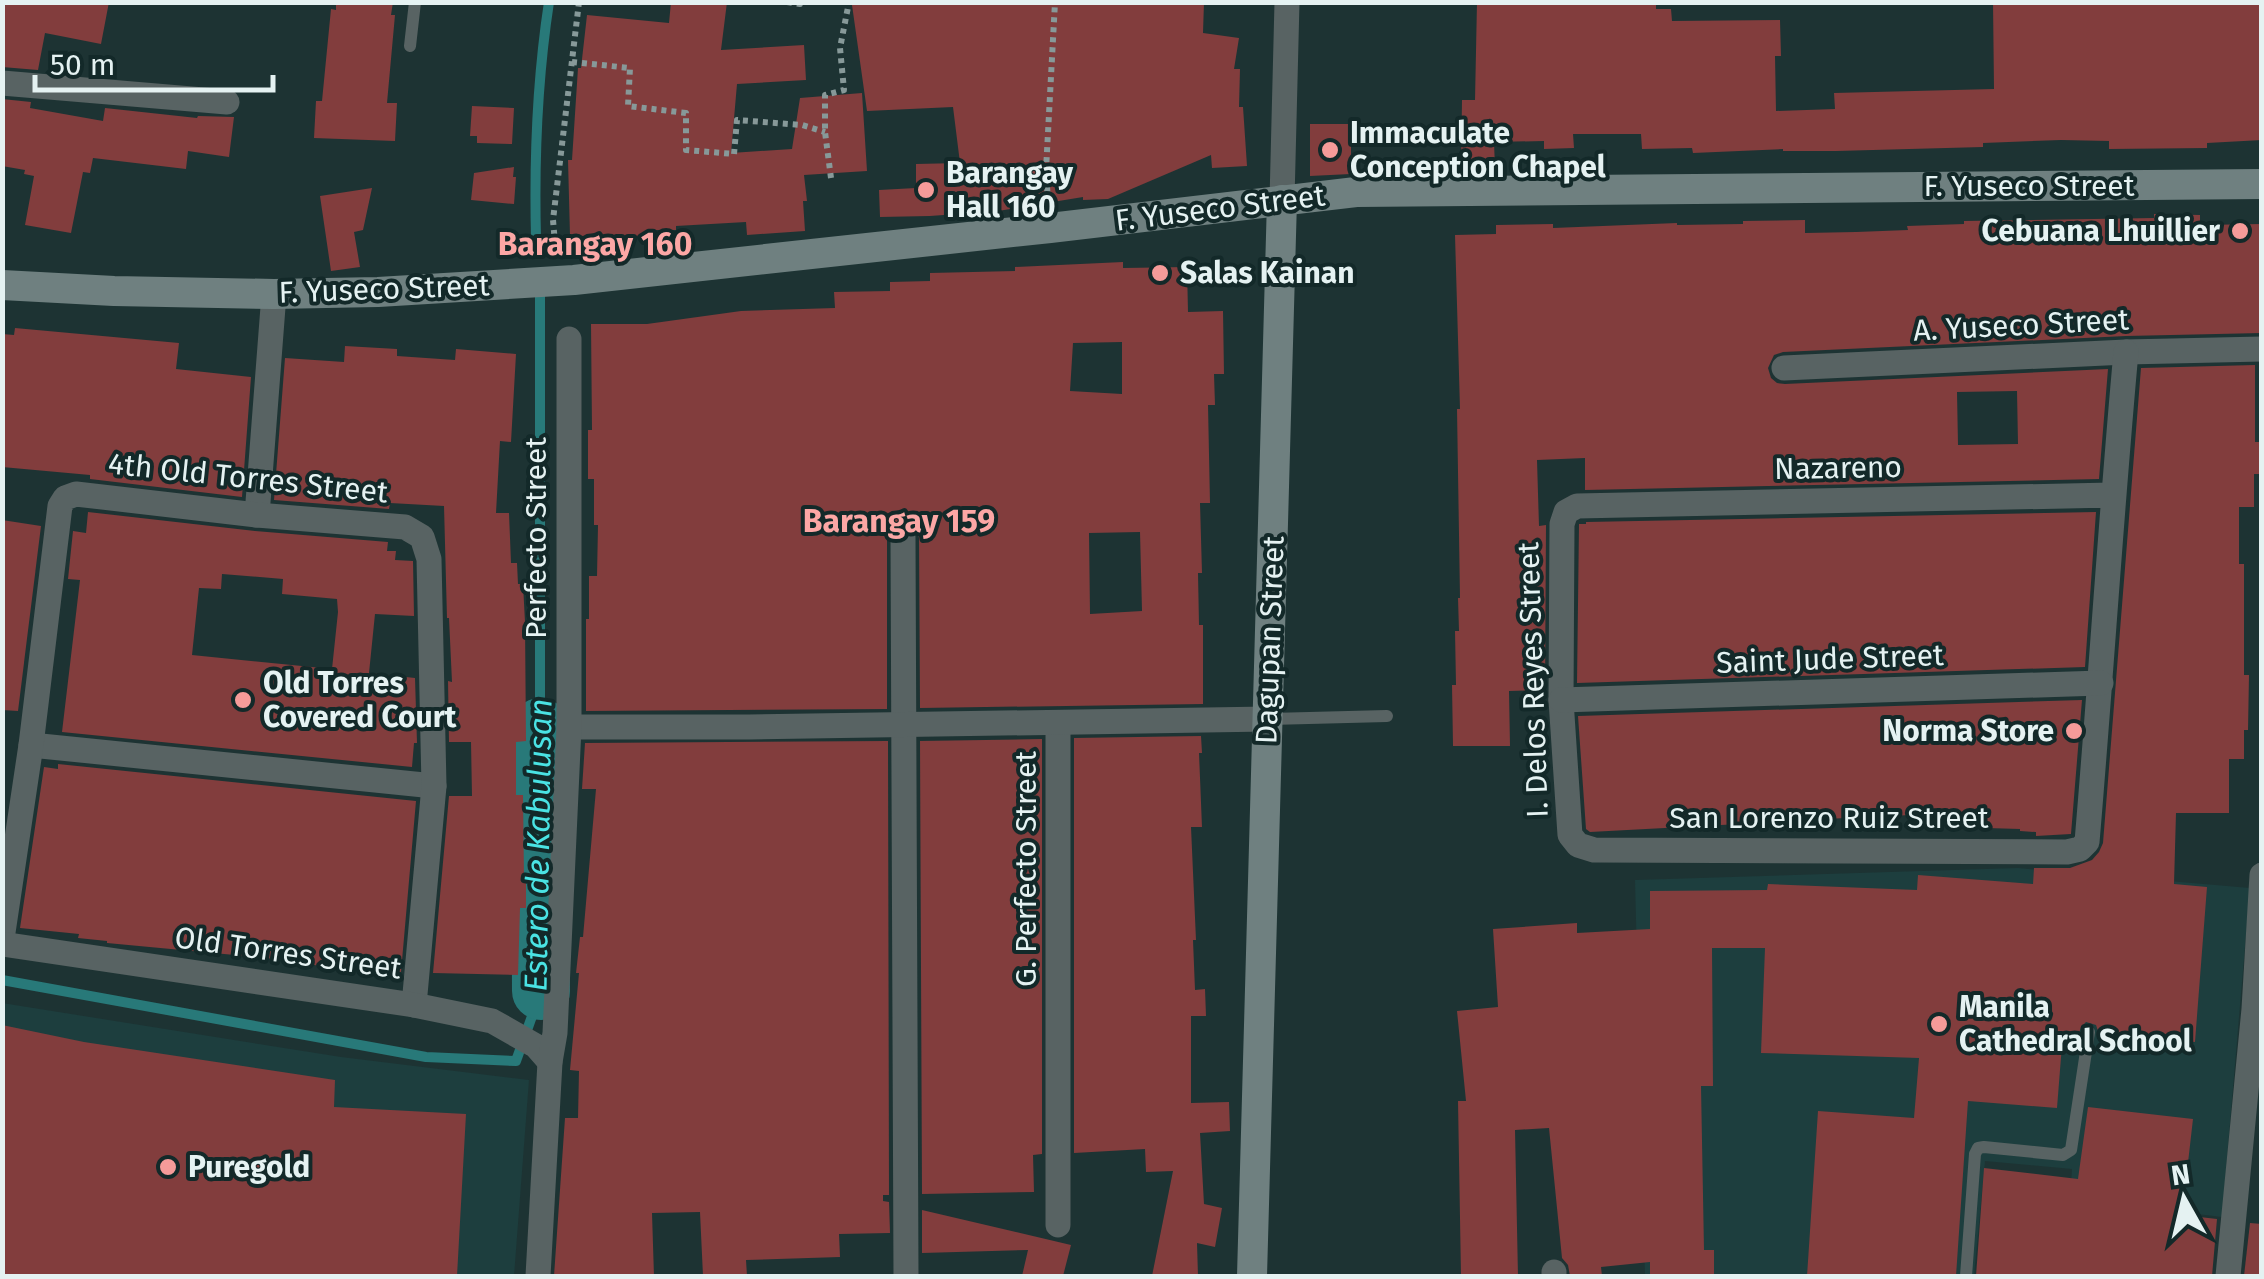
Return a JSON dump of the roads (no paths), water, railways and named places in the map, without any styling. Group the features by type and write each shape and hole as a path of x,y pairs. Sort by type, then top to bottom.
{"street":[{"name":"Dagupan Street","path":"1252,1276 1287,2"},
{"path":"2,83 226,102"},
{"name":"F. Yuseco Street","path":"2,284 274,294 574,280 1356,192 2262,184"},
{"path":"257,515 274,294"},
{"name":"Perfecto Street","path":"538,1276 543,1054 555,1033 569,728 569,339"},
{"name":"A. Yuseco Street","path":"1784,368 2262,349"},
{"path":"2101,683 2112,495 2126,352"},
{"name":"4th Old Torres Street","path":"32,745 60,506 65,498 76,494 257,515 405,526 422,538 429,559 434,786"},
{"name":"Nazareno","path":"1566,512 1576,506 2112,495"},
{"name":"I. Delos Reyes Street","path":"1566,512 1562,524 1561,700 1570,834 1578,846"},
{"path":"903,538 906,1276"},
{"name":"Saint Jude Street","path":"1561,700 2101,683"},
{"name":"San Lorenzo Ruiz Street","path":"1578,846 1594,850 2080,849 2087,842 2101,683"},
{"name":"G. Perfecto Street","path":"1058,1225 1058,723 1268,718"},
{"path":"569,728 1058,723"},
{"path":"2,941 32,745 434,786 414,1005"},
{"path":"2228,1276 2258,1009 2262,875"},
{"name":"Old Torres Street","path":"2,941 414,1005 492,1021 543,1054"}],"lane":[{"path":"410,46 416,2"},
{"path":"1268,718 1386,716"},
{"path":"1966,1276 1978,1148 2063,1155 2071,1150 2089,1032"}],"waterway":[{"name":"Estero de Kabulusan","path":"536,238 537,120 549,2"},
{"name":"Estero de Kabulusan","path":"540,285 540,727"},
{"name":"Estero de Kabulusan","path":"540,727 541,991"},
{"name":"Estero de Kabulusan","path":"2,980 426,1057 516,1061 541,991"}],"place":[{"name":"Immaculate Conception Chapel","path":"1330,150"},
{"name":"Barangay Hall 160","path":"926,190"},
{"name":"Cebuana Lhuillier","path":"2240,231"},
{"name":"Salas Kainan","path":"1160,273"},
{"name":"Old Torres Covered Court","path":"243,700"},
{"name":"Norma Store","path":"2074,731"},
{"name":"Manila Cathedral School","path":"1939,1024"},
{"name":"Puregold","path":"168,1167"}],"district":[{"name":"Barangay 160","path":"595,244"},
{"name":"Barangay 159","path":"899,521"}]}
